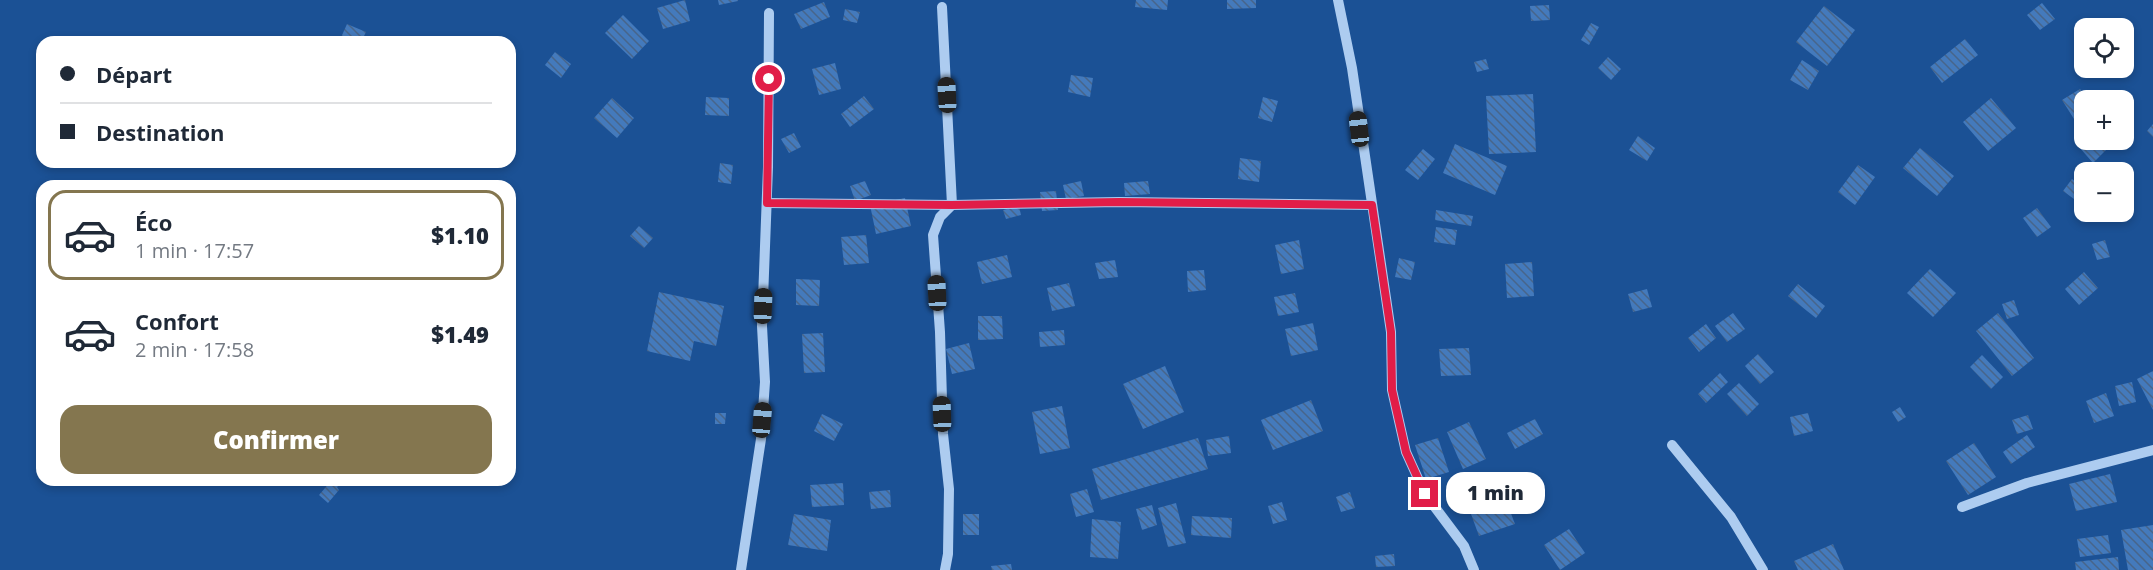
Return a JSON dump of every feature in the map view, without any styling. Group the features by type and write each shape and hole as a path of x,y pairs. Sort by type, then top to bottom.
{"street":[{"path":"1338,0 1350,58 1391,332 1392,390 1406,452 1425,494 1464,546 1474,570"},
{"path":"942,7 952,205 940,218 933,235 943,434 949,489 948,554 945,570"},
{"path":"741,570 761,439 765,382 762,326 767,203 769,13"},
{"path":"767,203 952,205 1119,202 1372,205"},
{"path":"1672,445 1731,517 1764,570"},
{"path":"1962,507 2027,483 2153,450"}],"building":[{"path":"685,0 690,21 663,29 657,8"},
{"path":"718,0 738,0 738,1 719,5"},
{"path":"1136,0 1168,0 1167,10 1135,7"},
{"path":"1227,0 1256,0 1256,8 1227,9"},
{"path":"824,2 830,17 801,29 794,14"},
{"path":"2042,3 2055,19 2040,30 2027,15"},
{"path":"1549,5 1550,20 1531,21 1530,6"},
{"path":"1824,6 1855,30 1827,66 1796,42"},
{"path":"845,9 860,12 857,23 843,20"},
{"path":"623,15 649,41 632,59 605,33"},
{"path":"1591,23 1599,27 1589,45 1581,40"},
{"path":"347,24 366,32 364,36 342,36"},
{"path":"1965,39 1978,55 1942,83 1930,67"},
{"path":"555,52 571,64 561,78 545,65"},
{"path":"1608,57 1621,69 1611,80 1598,68"},
{"path":"1486,59 1489,69 1477,72 1474,62"},
{"path":"1802,60 1819,71 1808,90 1790,80"},
{"path":"835,63 841,89 819,95 812,69"},
{"path":"1071,75 1093,78 1090,97 1068,92"},
{"path":"2074,93 2074,119 2062,100"},
{"path":"1533,94 1536,152 1489,154 1486,96"},
{"path":"864,96 874,109 850,127 841,114"},
{"path":"706,97 729,98 729,116 705,115"},
{"path":"1263,97 1278,101 1272,122 1258,118"},
{"path":"612,98 634,118 617,138 594,118"},
{"path":"1991,98 2016,128 1988,151 1963,122"},
{"path":"2153,124 2153,137 2147,131"},
{"path":"794,133 801,147 789,153 781,139"},
{"path":"1638,136 1655,148 1647,161 1629,150"},
{"path":"1455,144 1507,166 1495,195 1443,173"},
{"path":"1920,148 1954,176 1937,196 1903,168"},
{"path":"1423,149 1435,159 1418,180 1405,170"},
{"path":"2082,150 2106,150 2094,162"},
{"path":"1240,158 1261,161 1259,182 1238,179"},
{"path":"720,163 733,165 731,184 718,182"},
{"path":"1858,165 1875,177 1855,205 1838,192"},
{"path":"2072,179 2074,180 2074,199 2063,191"},
{"path":"865,181 871,195 855,201 850,186"},
{"path":"1081,181 1084,196 1066,199 1063,185"},
{"path":"1148,181 1150,194 1125,196 1124,183"},
{"path":"1056,191 1058,210 1042,211 1040,192"},
{"path":"905,198 911,226 876,234 870,205"},
{"path":"1019,206 1021,215 1006,219 1003,210"},
{"path":"2037,208 2051,227 2037,237 2023,218"},
{"path":"1436,210 1473,216 1471,226 1435,220"},
{"path":"639,226 653,238 644,248 630,236"},
{"path":"1436,227 1457,230 1455,245 1434,242"},
{"path":"866,235 869,263 844,265 841,237"},
{"path":"1299,240 1304,269 1281,274 1275,245"},
{"path":"2105,240 2110,257 2097,260 2092,244"},
{"path":"1007,255 1012,277 982,284 977,262"},
{"path":"1399,258 1415,262 1411,280 1395,277"},
{"path":"1115,260 1118,277 1099,279 1095,263"},
{"path":"1532,262 1534,296 1507,298 1505,264"},
{"path":"1930,269 1956,293 1933,317 1907,293"},
{"path":"1204,270 1206,290 1188,292 1187,271"},
{"path":"2084,272 2098,288 2079,305 2065,289"},
{"path":"796,279 820,280 819,306 796,305"},
{"path":"1069,283 1075,306 1052,311 1047,288"},
{"path":"1798,284 1825,306 1816,318 1788,296"},
{"path":"1647,289 1652,307 1633,312 1628,294"},
{"path":"659,292 724,306 716,346 694,341 690,361 647,351"},
{"path":"1295,293 1299,312 1278,316 1274,297"},
{"path":"2014,300 2019,315 2007,319 2002,304"},
{"path":"1733,313 1745,329 1727,342 1715,326"},
{"path":"1998,313 2034,358 2012,376 1976,331"},
{"path":"978,316 1002,316 1003,339 978,340"},
{"path":"1313,323 1318,350 1291,356 1285,329"},
{"path":"1706,324 1716,338 1699,352 1688,338"},
{"path":"1064,330 1065,345 1040,347 1039,332"},
{"path":"823,333 825,372 804,373 802,334"},
{"path":"969,343 975,369 952,374 946,349"},
{"path":"1469,348 1471,375 1441,376 1439,349"},
{"path":"1758,354 1774,372 1760,384 1745,366"},
{"path":"1982,355 2003,377 1991,389 1970,367"},
{"path":"1165,366 1184,412 1143,429 1123,384"},
{"path":"2153,371 2153,410 2137,379"},
{"path":"1720,373 1728,382 1706,403 1698,394"},
{"path":"2132,382 2136,402 2119,406 2115,386"},
{"path":"1739,383 1759,404 1747,416 1727,394"},
{"path":"2106,393 2114,416 2094,423 2086,401"},
{"path":"1311,400 1323,431 1273,450 1261,420"},
{"path":"1062,406 1070,448 1040,454 1032,412"},
{"path":"1900,407 1906,417 1898,422 1892,412"},
{"path":"715,413 726,413 725,424 715,424"},
{"path":"1808,413 1813,431 1794,436 1790,417"},
{"path":"822,414 843,424 834,441 814,431"},
{"path":"2028,415 2033,429 2017,434 2012,420"},
{"path":"1535,419 1543,434 1515,449 1507,433"},
{"path":"1469,422 1486,459 1463,469 1447,432"},
{"path":"2027,435 2035,447 2011,464 2003,452"},
{"path":"1229,436 1231,453 1208,456 1206,440"},
{"path":"1198,438 1208,469 1101,500 1092,469"},
{"path":"1438,438 1449,472 1426,479 1415,445"},
{"path":"1974,443 1996,477 1968,495 1946,461"},
{"path":"2110,474 2117,502 2076,511 2069,484"},
{"path":"843,483 844,505 812,507 810,485"},
{"path":"327,486 338,486 339,490 328,503 319,495"},
{"path":"1087,489 1094,512 1076,517 1070,494"},
{"path":"890,490 891,507 871,509 869,492"},
{"path":"1502,490 1515,524 1479,536 1467,503"},
{"path":"1350,492 1355,508 1341,512 1336,497"},
{"path":"1282,502 1287,520 1273,524 1268,506"},
{"path":"1176,503 1186,543 1168,547 1158,508"},
{"path":"1152,505 1157,525 1142,530 1136,509"},
{"path":"794,514 831,520 827,551 788,545"},
{"path":"963,514 979,514 979,535 963,535"},
{"path":"1192,516 1232,518 1231,538 1191,535"},
{"path":"1092,519 1121,522 1118,559 1090,557"},
{"path":"2153,525 2153,570 2128,570 2121,530"},
{"path":"1569,529 1585,553 1560,570 1544,545"},
{"path":"2108,535 2111,553 2080,557 2077,539"},
{"path":"1833,544 1844,570 1798,570 1794,561"},
{"path":"1394,554 1395,566 1376,567 1375,556"},
{"path":"2118,557 2119,570 2076,570 2075,562"},
{"path":"1011,564 1012,570 992,570 991,566"}],"route":[{"path":"769,79 767,203 952,205 1119,202 1372,205 1391,332 1392,390 1406,452 1425,494"}]}
